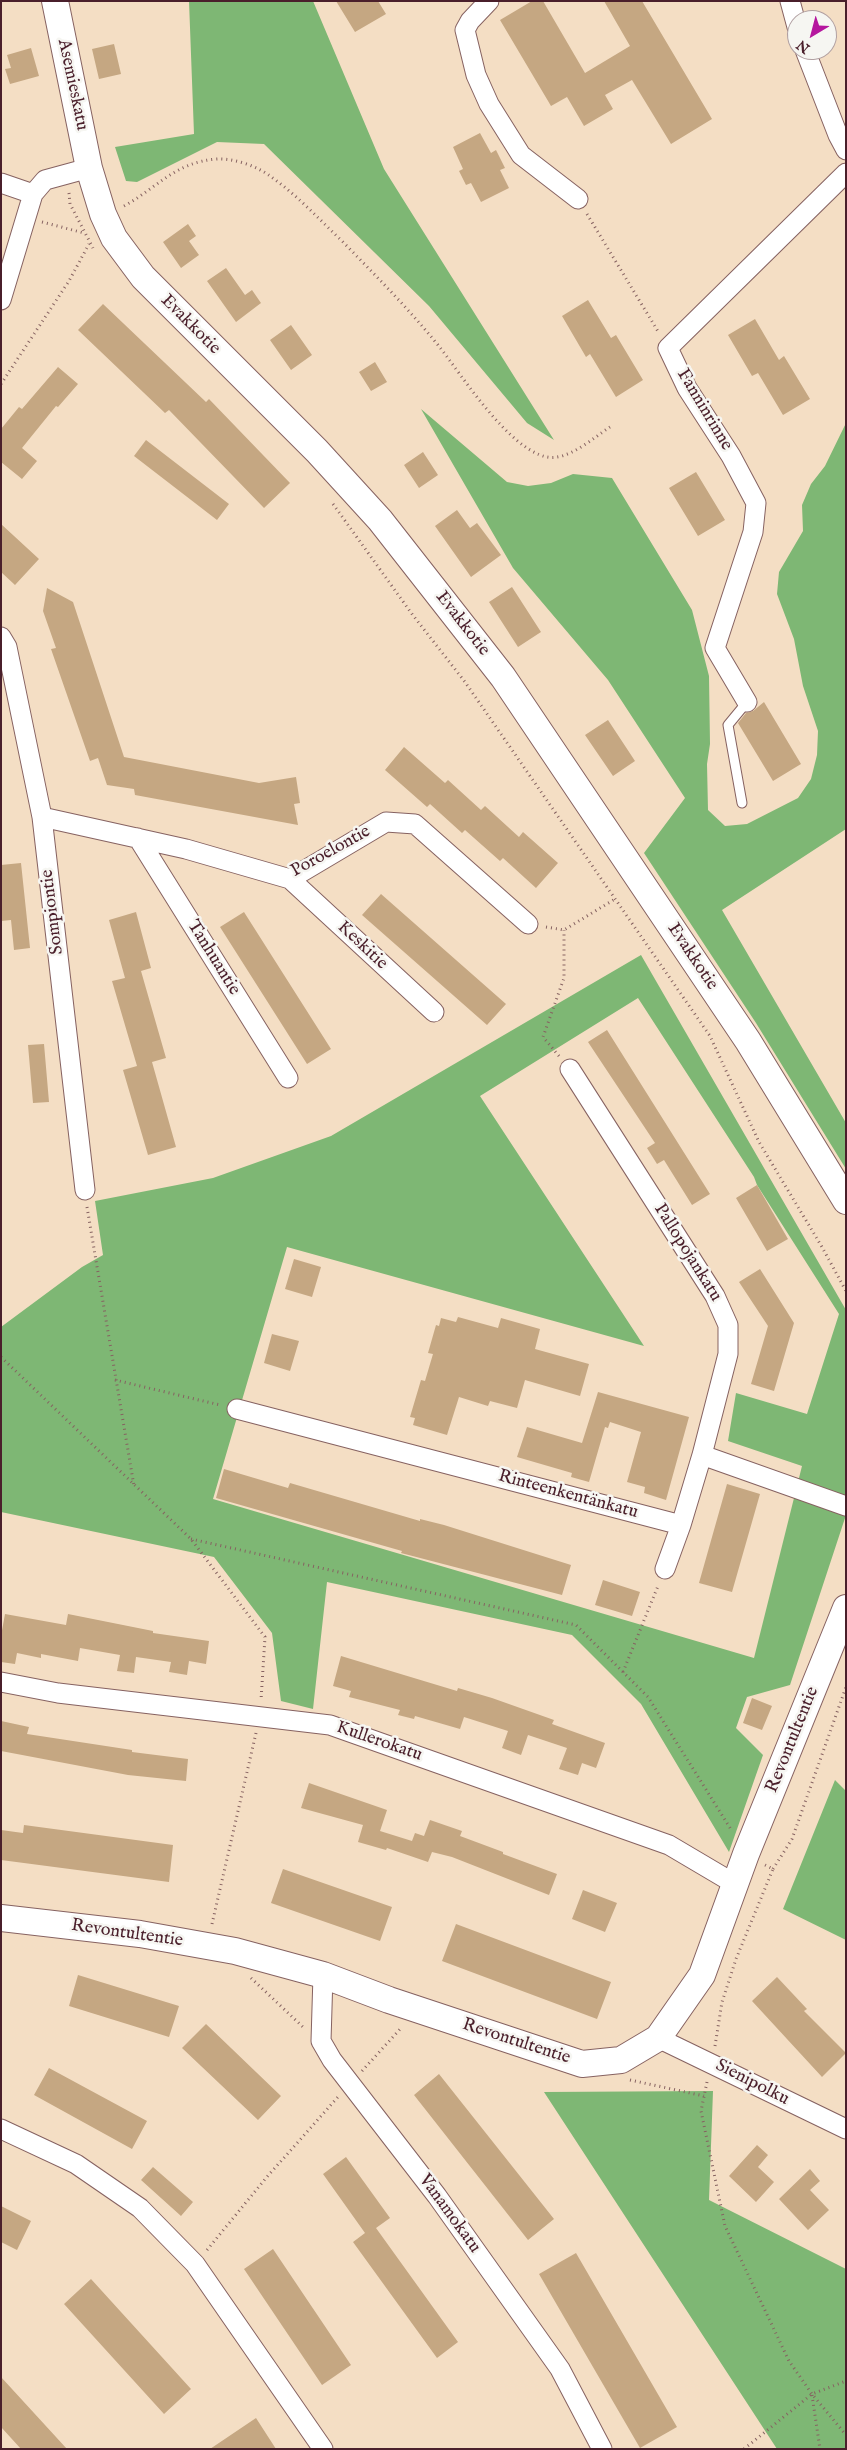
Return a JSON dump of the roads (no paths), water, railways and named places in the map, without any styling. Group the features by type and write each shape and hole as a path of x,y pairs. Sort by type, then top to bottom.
{"street":[{"name":"Asemieskatu","path":"55,1 77,170"},
{"path":"489,1 470,20 465,30 476,75 489,104 521,155 578,199"},
{"path":"809,60 838,135 846,150"},
{"path":"1,300 33,194 45,180 77,170"},
{"name":"Evakkotie","path":"77,170 103,214 114,238 143,277 317,451 380,520 503,677 748,1041 846,1201"},
{"name":"Fanninrinne","path":"747,702 715,648 753,532 756,503 731,456 687,388 668,348 846,173"},
{"path":"1,183 33,194"},
{"name":"Sompiontie","path":"1,637 6,647 42,817 85,1190"},
{"name":"Poroelontie","path":"42,817 138,838 290,879 386,822 415,824 528,924"},
{"name":"Tanhuantie","path":"138,838 288,1078"},
{"name":"Keskitie","path":"290,879 434,1012"},
{"name":"Pallopojankatu","path":"570,1070 716,1296 728,1325 728,1354 702,1455"},
{"name":"Rinteenkentänkatu","path":"237,1409 681,1525"},
{"path":"665,1569 681,1525 702,1455 846,1506"},
{"name":"Revontultentie","path":"1,1918 140,1934 235,1951 323,1975 389,2000 582,2064 621,2060 658,2038 702,1975 734,1884 845,1615"},
{"name":"Kullerokatu","path":"1,1682 58,1693 260,1715 330,1725 669,1845 734,1884"},
{"name":"Vanamokatu","path":"323,1975 321,2041 332,2060 351,2082 437,2196 560,2370 602,2449"},
{"name":"Sienipolku","path":"658,2038 846,2129"},
{"path":"1,2129 76,2164 140,2208 195,2264 323,2449"}],"lane":[{"path":"742,803 728,725 747,702"}]}
